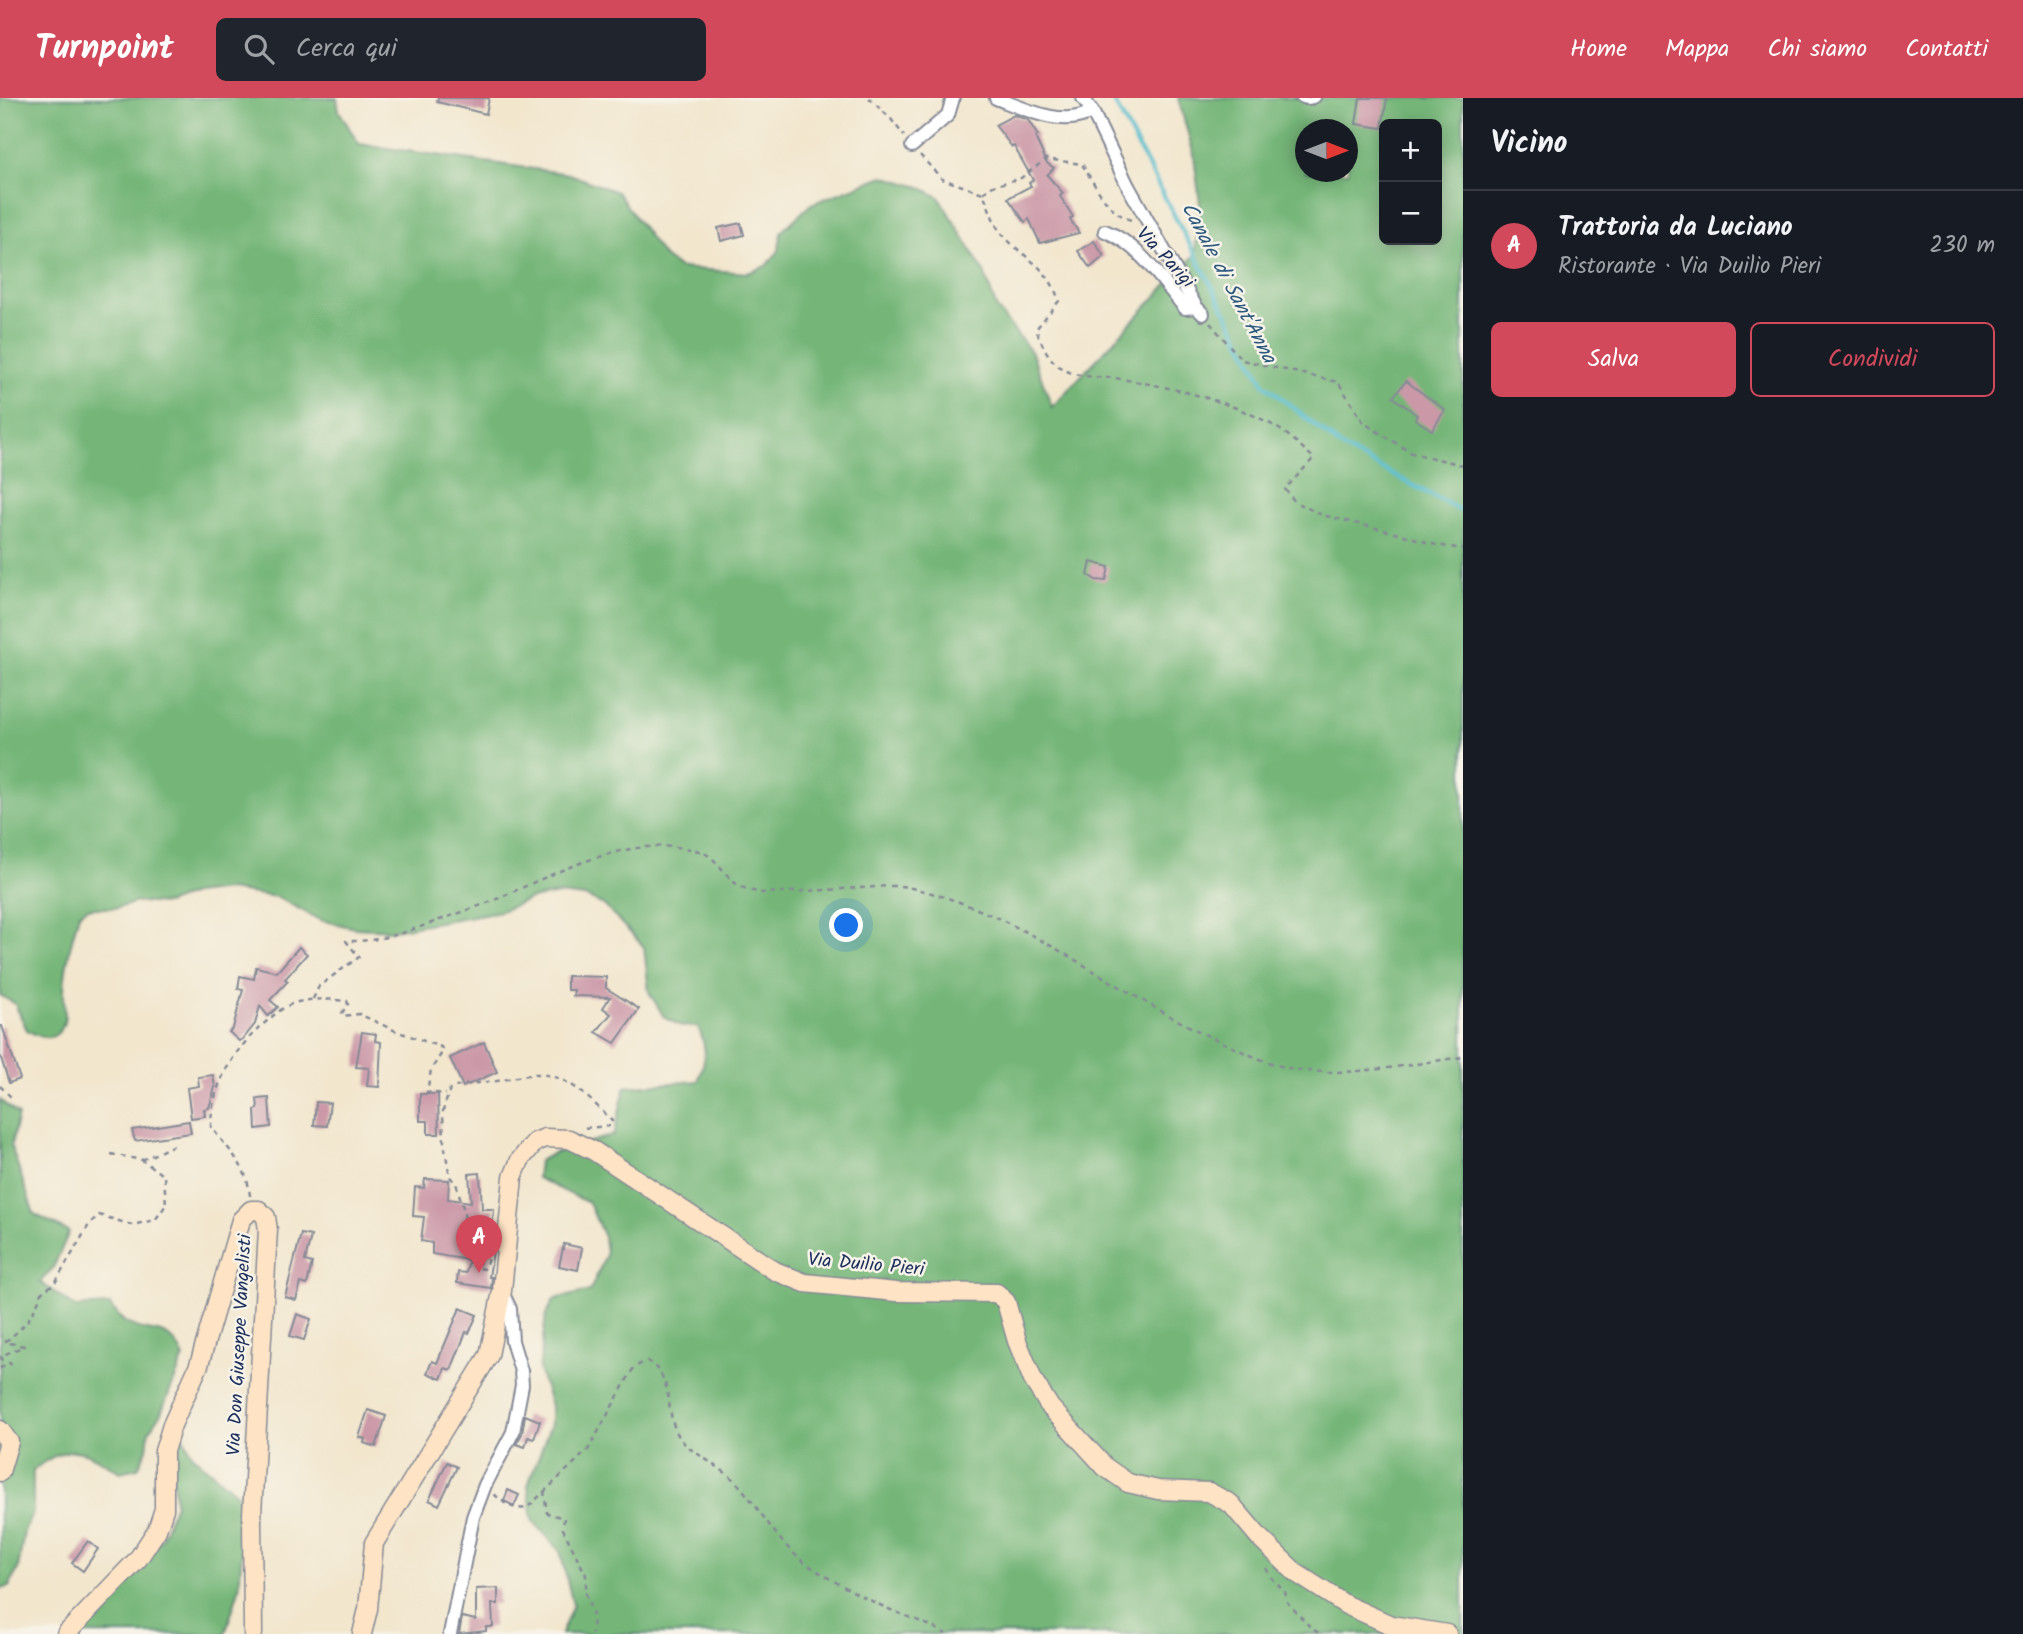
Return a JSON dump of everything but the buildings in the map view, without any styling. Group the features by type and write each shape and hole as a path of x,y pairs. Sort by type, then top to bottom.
{"street":[{"path":"912,146 948,116 953,98"},
{"path":"996,98 1042,113 1072,119 1081,118 1092,111"},
{"name":"Via Parigi","path":"1083,98 1150,226 1200,311"},
{"name":"Via Parigi","path":"1105,231 1116,235 1133,249 1185,308 1200,311"},
{"name":"Via Duilio Pieri","path":"362,1634 370,1592 374,1544 489,1355 502,1291 513,1177 520,1160 535,1142 545,1138 569,1139 594,1151 764,1264 804,1283 896,1292 997,1293 1006,1302 1017,1341 1033,1380 1050,1407 1105,1467 1128,1483 1158,1490 1209,1492 1231,1504 1259,1537 1296,1573 1346,1605 1391,1625 1447,1634"},
{"name":"Via Don Giuseppe Vangelisti","path":"66,1634 138,1559 157,1530 164,1509 164,1451 172,1425 199,1364 241,1220 251,1210 259,1210 266,1217 268,1230 252,1514 253,1634"},
{"path":"450,1634 473,1517 513,1432 522,1385 521,1371 512,1341 510,1309 502,1291"},
{"path":"0,1430 9,1442 0,1472"}],"lane":[{"path":"1299,98 1304,101 1317,98"}],"path":[{"path":"869,98 891,119 942,179 983,193 999,230 1046,273 1053,283 1059,301 1036,329 1046,352 1062,368 1076,374 1120,379 1184,393 1263,420 1285,433 1314,458 1285,489 1295,502 1322,515 1436,545 1463,549"},
{"name":"Via Parigi","path":"983,193 993,186 1021,178 1046,159 1082,164 1110,205 1125,217 1150,226"},
{"path":"1200,311 1241,360 1338,382 1364,423 1412,453 1463,465"},
{"path":"313,999 319,986 359,957 346,941 386,939 496,900 552,874 598,858 632,847 671,845 703,852 736,884 759,893 905,886 980,909 1024,930 1200,1032 1255,1057 1298,1070 1339,1073 1463,1057"},
{"path":"251,1210 249,1181 236,1154 211,1127 211,1112 216,1092 238,1048 281,1009 313,999 347,1001 343,1016 359,1014 441,1047 443,1051 431,1070 427,1092 447,1095"},
{"path":"466,1258 464,1211 456,1183 450,1177 442,1124 450,1089 465,1083 545,1075 556,1078 583,1092 612,1121 611,1126 606,1128 582,1128"},
{"path":"0,1086 11,1097"},
{"path":"142,1160 174,1145"},
{"path":"0,1368 11,1364 1,1356 24,1346 5,1342 24,1327 38,1305 41,1293 55,1283 89,1223 99,1215 132,1225 155,1220 166,1205 164,1176 142,1160 111,1154"},
{"path":"484,1489 485,1500 491,1492 503,1504 517,1509 527,1507 588,1450 635,1367 647,1361 659,1368 666,1384 672,1424 685,1444 719,1466 737,1483 792,1552 807,1564 883,1607 946,1634"},
{"path":"544,1491 547,1513 564,1518 563,1528 586,1575 586,1595 593,1615 592,1634"},
{"path":"1266,1567 1285,1592 1287,1602 1312,1629 1321,1634"}],"green space":[{"path":"0,98 337,98 339,111 359,144 569,174 617,192 663,256 679,268 748,273 766,266 779,251 781,232 811,204 883,176 920,187 939,197 984,272 997,309 1032,353 1052,407 1195,255 1200,204 1194,155 1178,98 1463,98 1463,1634 561,1634 573,1605 560,1551 532,1520 528,1485 551,1424 551,1406 539,1370 546,1315 554,1299 590,1291 606,1255 604,1237 589,1203 537,1178 539,1161 554,1153 614,1135 625,1087 698,1081 705,1054 698,1027 681,1026 664,1017 649,992 644,947 604,905 586,897 559,894 530,899 501,911 393,930 355,928 320,920 277,897 228,890 193,894 166,904 137,902 117,908 88,908 79,914 71,942 61,1029 49,1037 27,1030 15,1004 0,995"},
{"path":"0,1100 18,1115 11,1146 34,1214 69,1232 53,1268 40,1282 75,1307 110,1305 125,1322 171,1338 184,1357 161,1413 149,1431 147,1449 138,1468 120,1472 86,1453 68,1451 58,1454 33,1470 33,1512 24,1531 18,1569 9,1587 0,1589"},
{"path":"179,1428 193,1456 237,1494 245,1511 239,1589 225,1634 75,1634 161,1539 175,1503 171,1449"}],"waterway":[{"name":"Canale di Sant'Anna","path":"1112,98 1264,384 1343,448 1463,512"}],"place":[{"name":"Trattoria da Luciano","path":"479,1273"}]}
